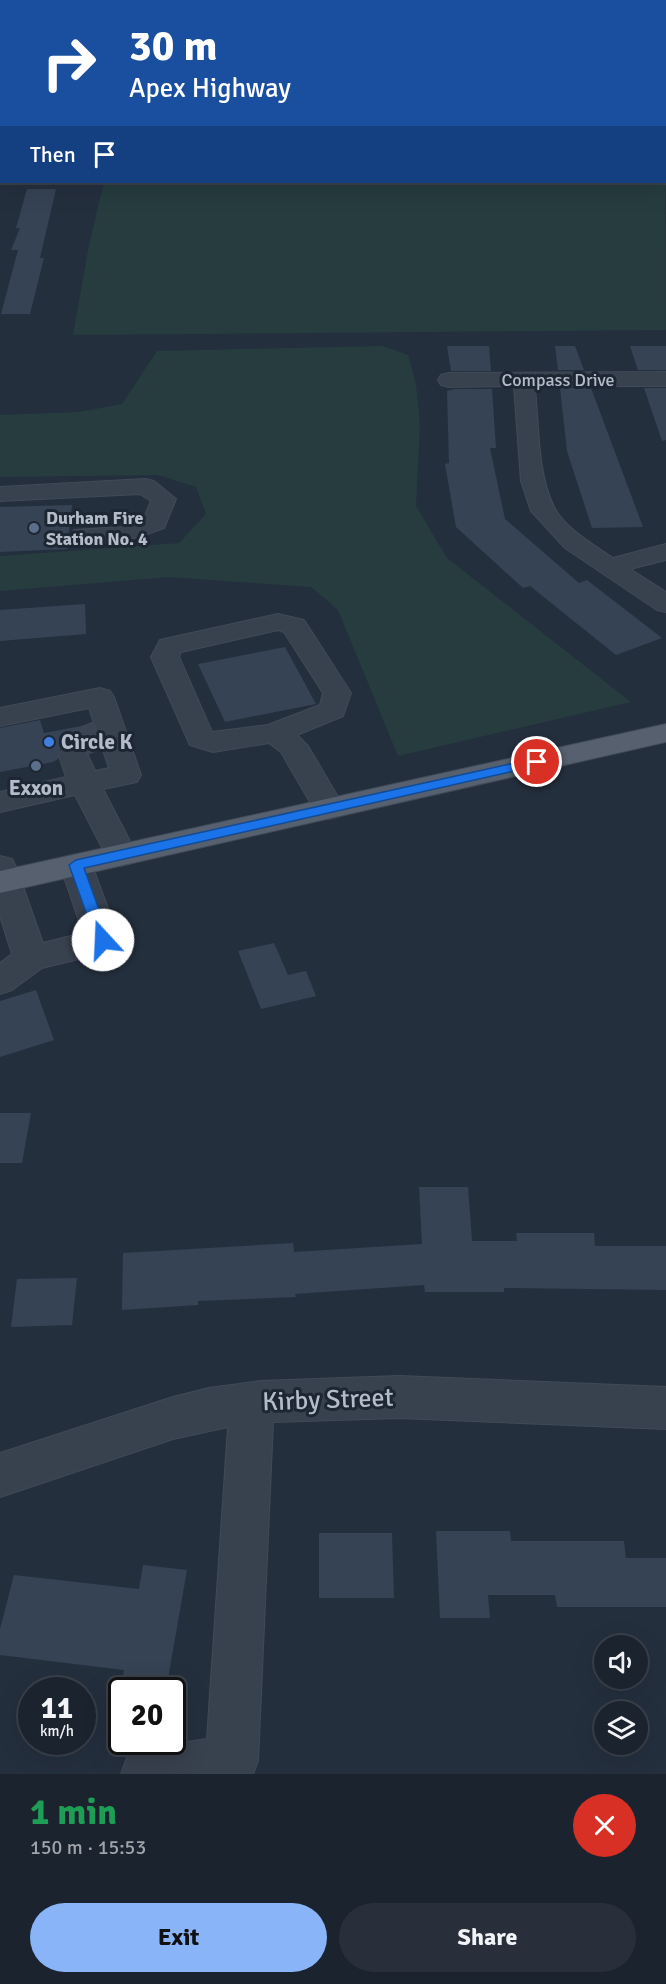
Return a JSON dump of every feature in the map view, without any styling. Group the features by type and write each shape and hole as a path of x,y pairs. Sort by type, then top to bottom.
{"main road":[{"path":"2,877 76,865 666,733"}],"street":[{"name":"Compass Drive","path":"449,380 666,379"},
{"path":"532,380 524,387 525,408 533,481 543,511 574,543 666,604"},
{"path":"0,494 145,486 164,500 155,523 124,534 83,536"},
{"path":"611,566 666,552"},
{"path":"274,733 333,710 337,693 294,626 278,622 171,646 165,657 200,738 213,743 274,733 293,746 329,808"},
{"path":"0,717 80,741"},
{"path":"0,801 80,741"},
{"path":"80,741 121,855"},
{"path":"0,981 31,958 103,940 76,865"},
{"path":"2,877 31,958"},
{"name":"Kirby Street","path":"0,1475 173,1418 209,1409 252,1403 399,1397 666,1408"},
{"path":"147,1774 231,1767 252,1403"}],"green space":[{"path":"104,183 665,183 666,330 73,335 89,245"},
{"path":"383,346 408,355 416,384 420,425 416,506 447,558 631,702 398,756 338,610 311,587 169,577 0,591 0,556 179,543 206,514 196,487 158,475 0,477 0,415 78,412 122,404 157,351"}],"building":[{"path":"27,189 56,189 40,258 44,258 30,314 1,314 18,250 11,250 20,228 16,228"},
{"path":"447,346 489,346 491,371 451,371"},
{"path":"555,346 575,346 584,370 558,370"},
{"path":"630,346 666,346 666,370 638,370"},
{"path":"560,388 591,388 643,527 592,528 567,451"},
{"path":"644,388 666,388 666,440 662,441"},
{"path":"492,389 496,448 490,448 505,519 579,583 587,580 662,638 616,655 530,586 523,588 456,527 445,464 449,463 447,391"},
{"name":"Durham Fire Station No. 4","path":"72,505 67,549 0,552 0,507"},
{"path":"85,604 86,634 0,641 0,610"},
{"path":"285,647 316,704 225,722 198,664"},
{"name":"Circle K","path":"40,720 44,733 92,724 101,750 89,753 86,747 73,744 61,748 58,759 53,762 0,772 0,728"},
{"path":"274,943 288,975 306,971 316,996 261,1009 238,951"},
{"path":"36,990 54,1040 0,1057 0,1001"},
{"path":"0,1113 31,1113 22,1163 0,1163"},
{"path":"419,1187 468,1187 472,1241 517,1241 516,1233 594,1233 595,1246 666,1246 666,1290 504,1288 504,1292 425,1292 424,1285 295,1294 296,1297 198,1301 198,1305 122,1310 123,1253 293,1243 294,1252 422,1244"},
{"path":"77,1278 72,1325 11,1327 17,1279"},
{"path":"436,1531 510,1531 511,1541 624,1541 626,1558 666,1558 666,1607 557,1607 555,1595 488,1595 490,1618 440,1618"},
{"path":"319,1533 392,1533 394,1598 319,1598"},
{"path":"143,1565 187,1570 168,1677 123,1677 124,1670 0,1655 0,1629 14,1575 139,1589"}],"tunnel":[{"path":"84,725 95,752"}],"place":[{"name":"Durham Fire Station No. 4","path":"34,528"},
{"name":"Circle K","path":"49,742"},
{"name":"Exxon","path":"36,766"}],"route":[{"path":"103,940 76,865 537,762"}]}
